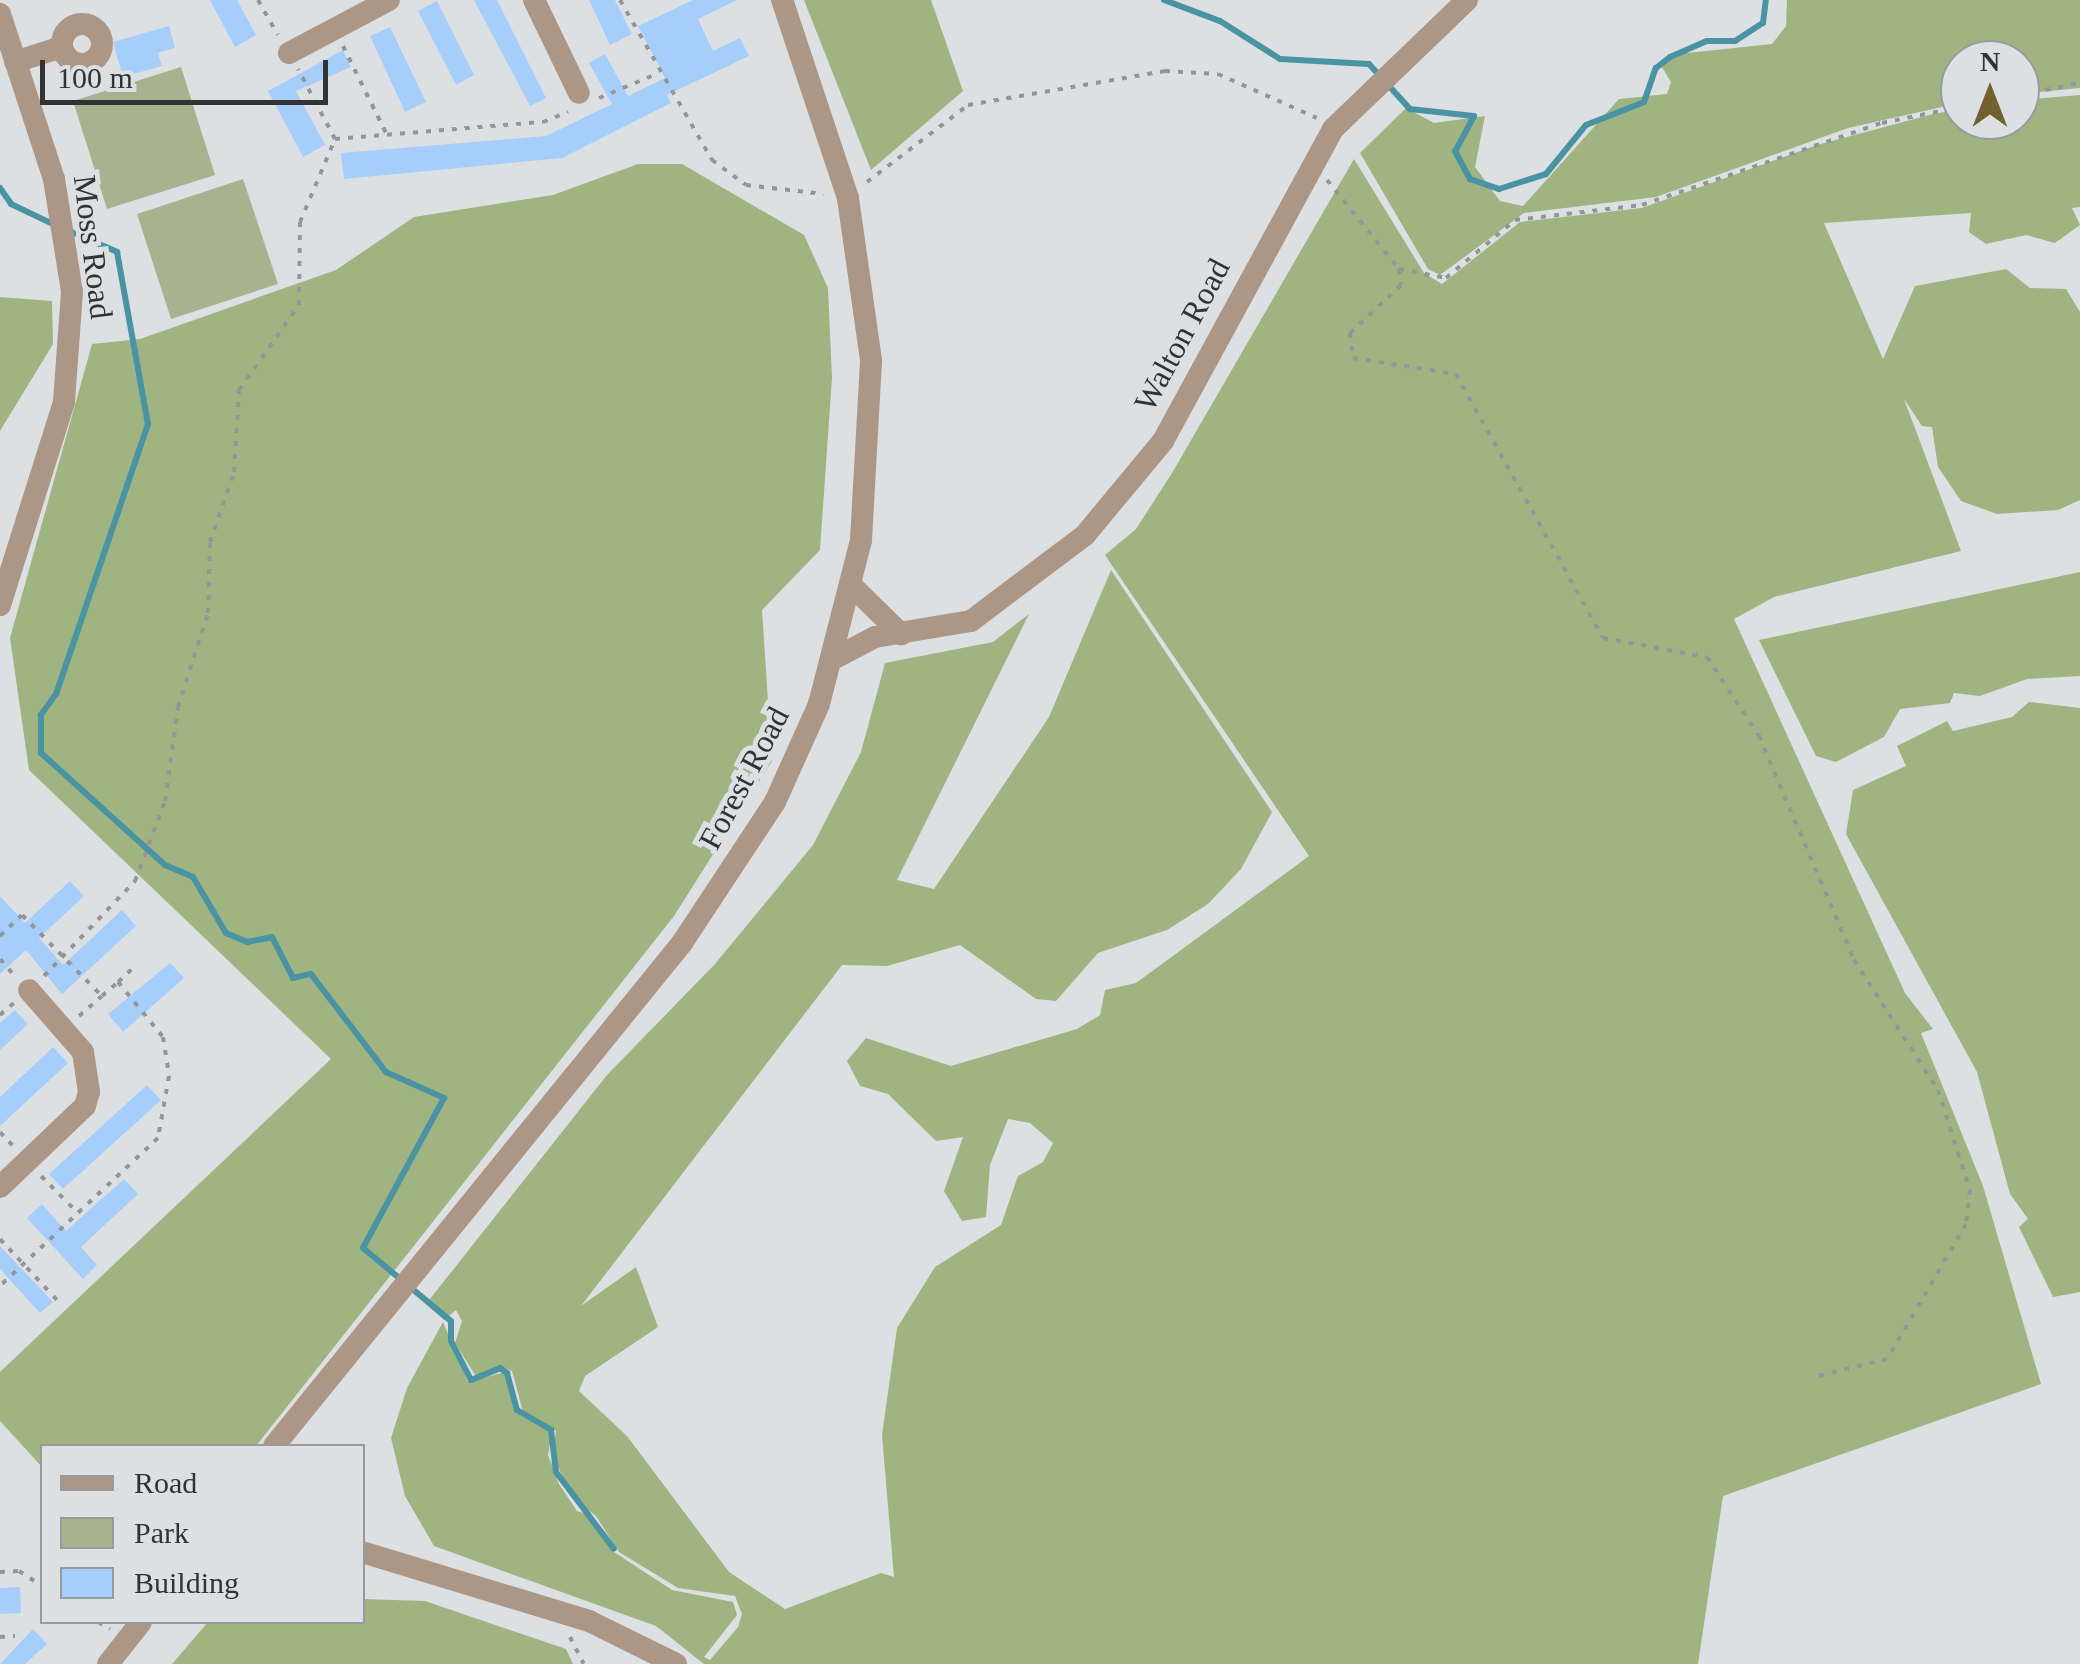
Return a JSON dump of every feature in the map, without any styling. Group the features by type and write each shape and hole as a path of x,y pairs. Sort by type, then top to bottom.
{"street":[{"path":"534,0 582,101"},
{"name":"Forest Road","path":"277,1444 682,943 776,802 833,659 852,586 870,456 868,320 848,198 782,0"},
{"name":"Walton Road","path":"833,659 865,641 943,630 986,612 1085,535 1128,490 1163,441 1310,162 1334,128 1467,0"},
{"path":"289,53 384,1"},
{"name":"Moss Road","path":"0,14 61,214 72,292 64,402 0,605"},
{"path":"15,62 62,47"},
{"path":"852,586 902,634"},
{"path":"0,1187 85,1106 89,1092 89,1066 29,990"},
{"path":"365,1553 589,1621 676,1664"},
{"path":"108,1664 139,1624"}],"path":[{"path":"258,0 335,140"},
{"path":"620,0 712,160 746,185 823,194"},
{"path":"334,29 388,135"},
{"path":"867,182 968,105 1165,71 1218,74 1334,128"},
{"path":"335,140 543,122 582,101 659,73"},
{"path":"2040,91 2080,82"},
{"path":"1399,268 1446,278 1515,220 1642,205 1882,124 1940,111"},
{"path":"0,1015 63,957 135,881 165,800 178,707 208,613 210,542 234,472 238,390 298,305 300,222 335,140"},
{"path":"1310,162 1399,268 1401,285 1350,334 1352,358 1456,374 1603,638 1707,658 1759,736 1854,960 1938,1090 1970,1190 1966,1224 1888,1359 1815,1377"},
{"path":"0,936 22,915 102,996"},
{"path":"64,1030 134,968"},
{"path":"0,1286 158,1138 168,1108 162,1036 118,982"},
{"path":"28,1162 78,1213"},
{"path":"0,1239 58,1301"},
{"path":"0,1572 19,1571 40,1585"},
{"path":"0,1637 15,1636"}],"green space":[{"path":"804,0 931,0 963,91 871,170"},
{"path":"1787,0 2080,0 2080,88 2040,92 2040,40 1940,40 1940,107 1848,128 1656,197 1524,213 1440,275 1428,269 1360,153 1406,108 1434,123 1485,116 1475,167 1500,201 1523,206 1619,99 1667,94 1671,82 1660,64 1668,55 1772,44 1786,26"},
{"path":"181,67 215,175 107,209 73,101"},
{"path":"2080,95 2080,207 2072,208 2080,225 2055,243 2026,235 1986,244 1969,232 1971,213 1824,223 1883,359 1915,286 2006,269 2030,288 2066,289 2080,312 2080,500 2058,510 1997,514 1961,501 1938,467 1932,427 1922,426 1904,399 1961,551 1774,597 1734,619 1905,993 1933,1029 1921,1033 1983,1186 2041,1384 1723,1496 1698,1664 704,1664 656,1626 434,1546 405,1496 391,1438 407,1388 443,1322 468,1382 505,1372 515,1411 552,1433 548,1455 559,1484 577,1511 592,1516 614,1552 672,1590 733,1602 737,1615 704,1657 710,1660 738,1627 742,1614 735,1596 678,1588 619,1552 596,1516 574,1499 552,1455 556,1431 523,1412 512,1371 498,1366 477,1378 455,1343 462,1321 456,1310 444,1320 426,1304 607,1075 715,964 813,845 861,752 885,663 993,642 1029,614 897,880 934,889 1049,717 1111,570 1272,812 1241,869 1208,904 1167,930 1098,953 1056,1001 1036,999 960,945 887,966 842,965 581,1306 636,1267 658,1327 585,1376 579,1391 627,1436 729,1572 785,1609 881,1573 894,1577 882,1435 897,1328 935,1267 1001,1225 1018,1176 1043,1162 1053,1143 1030,1123 1008,1119 990,1165 986,1217 962,1221 944,1191 963,1137 936,1141 888,1094 860,1086 847,1061 866,1038 951,1066 1077,1029 1100,1015 1105,990 1136,983 1309,856 1105,555 1136,529 1172,473 1354,159 1424,273 1442,284 1520,222 1642,208 1817,145 1933,114 1940,113 1940,140 2040,140 2040,98"},
{"path":"638,164 682,164 804,235 828,288 832,378 820,550 762,610 772,761 674,916 258,1444 40,1444 40,1465 0,1421 0,1372 331,1059 29,770 10,638 92,344 140,339 336,270 414,217 553,195"},
{"path":"243,179 278,284 171,319 137,214"},
{"path":"0,297 52,301 53,344 0,431"},
{"path":"2080,572 2080,676 2027,679 1980,696 1954,693 1950,703 1900,709 1884,737 1836,762 1816,756 1759,640"},
{"path":"2029,702 2080,708 2080,1292 2053,1297 2019,1227 2028,1219 2010,1194 1977,1072 1846,834 1853,790 1906,766 1897,746 1947,721 1953,731 2012,717"},
{"path":"365,1599 425,1601 566,1649 573,1664 172,1664 206,1624 365,1624"}],"building":[{"path":"210,0 237,0 256,35 235,47"},
{"path":"474,0 497,0 546,98 530,106"},
{"path":"589,0 615,0 632,34 610,45"},
{"path":"693,0 737,0 698,19 713,51 740,38 749,56 667,95 671,103 562,158 344,179 341,153 546,136 612,104 589,63 605,54 628,96 665,78 638,26"},
{"path":"437,1 474,75 456,85 418,11"},
{"path":"169,26 175,48 158,53 162,66 123,77 113,42"},
{"path":"390,27 426,102 405,112 370,36"},
{"path":"343,50 351,67 296,91 325,145 303,157 268,91"},
{"path":"70,881 84,896 39,938 63,965 122,910 136,926 62,994 26,950 0,974 0,896 25,923"},
{"path":"170,963 184,978 123,1032 108,1014"},
{"path":"15,1010 28,1024 0,1050 0,1023"},
{"path":"53,1047 68,1063 0,1126 0,1097"},
{"path":"147,1085 161,1100 63,1189 49,1174"},
{"path":"124,1179 138,1194 81,1247 97,1265 83,1279 27,1218 42,1204 66,1231"},
{"path":"0,1246 53,1302 40,1313 0,1269"},
{"path":"20,1587 21,1613 0,1614 0,1588"},
{"path":"33,1629 47,1644 25,1664 0,1664"}],"waterway":[{"path":"1164,0 1220,21 1280,59 1369,64 1410,109 1474,116 1455,151 1470,179 1499,189 1546,174 1586,125 1644,102 1656,68 1670,57 1707,41 1735,41 1763,23 1766,0"},
{"path":"0,188 11,204 55,225"},
{"path":"67,230 117,252 148,424 56,694 41,715 41,753 165,865 193,877 226,933 247,942 272,937 293,978 311,974 386,1072 444,1098 363,1248 451,1321 451,1341 471,1380 500,1368 507,1373 517,1410 551,1430 556,1472 614,1549"}]}
